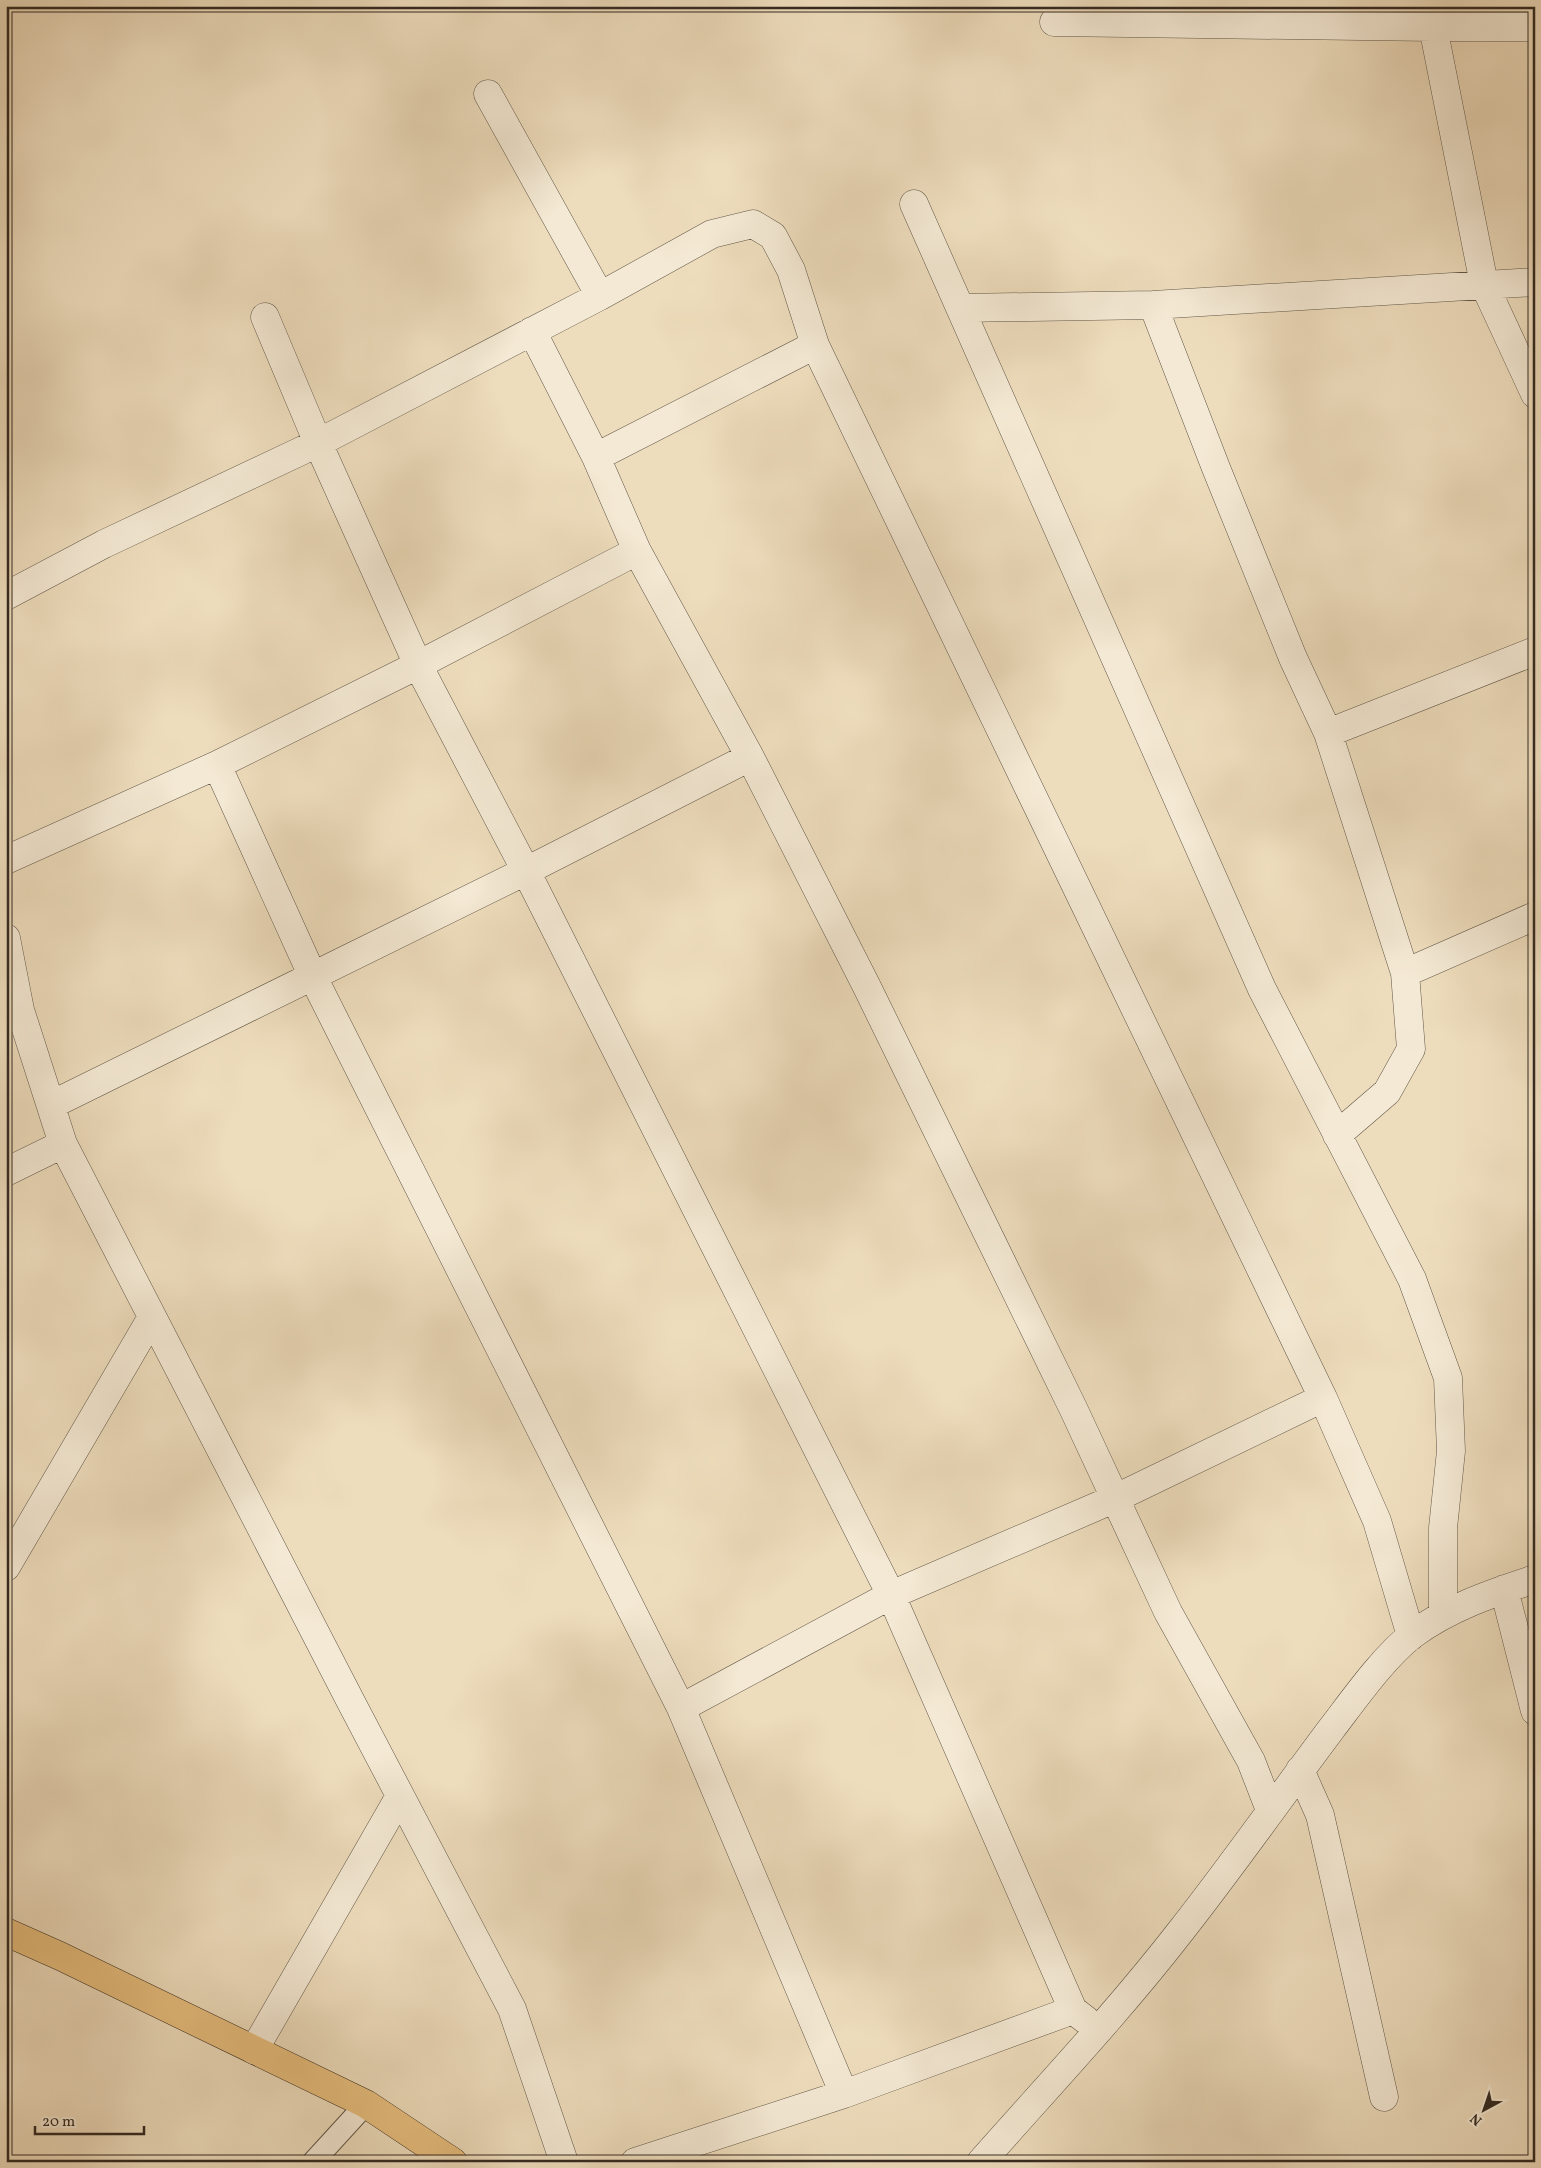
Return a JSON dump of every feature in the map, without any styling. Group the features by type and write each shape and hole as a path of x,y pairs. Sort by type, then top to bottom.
{"main road":[{"path":"6,1932 60,1956 366,2104 453,2162"}],"street":[{"path":"1054,22 1535,27"},
{"path":"1433,27 1484,284 1535,394"},
{"path":"488,94 600,296"},
{"path":"914,204 1262,988 1412,1279 1448,1378 1451,1451 1443,1528 1443,1614"},
{"path":"6,596 104,544 318,443 600,296 712,234 753,224 773,236 791,270 815,345 1323,1398 1377,1520 1411,1636"},
{"path":"960,308 1153,305 1535,282"},
{"path":"1153,305 1293,658 1328,734 1405,973 1411,1049 1387,1092 1337,1135"},
{"path":"265,317 318,443 418,665 526,871 891,1595 1073,2010 1098,2031"},
{"path":"532,331 596,457 637,551 750,757 867,987 1073,1408 1168,1612 1251,1761 1270,1810"},
{"path":"596,457 815,345"},
{"path":"6,860 217,764 418,665 637,551"},
{"path":"1328,734 1535,650"},
{"path":"51,1105 526,871 750,757"},
{"path":"217,764 313,977 681,1708 844,2094"},
{"path":"1405,973 1535,916"},
{"path":"6,938 20,1010 63,1144 512,2009 564,2162"},
{"path":"6,1172 63,1144"},
{"path":"6,1567 152,1317"},
{"path":"681,1708 891,1595 1114,1499 1323,1398"},
{"path":"981,2162 1098,2031 1180,1932 1371,1677 1411,1636 1443,1614 1504,1589 1535,1579"},
{"path":"1504,1589 1535,1711"},
{"path":"1300,1770 1320,1815 1384,2097"},
{"path":"254,2050 400,1796"},
{"path":"635,2162 844,2094 1073,2010"}],"lane":[{"path":"313,2162 366,2104"}],"railway":[{"path":"6,10 19,6"}]}
